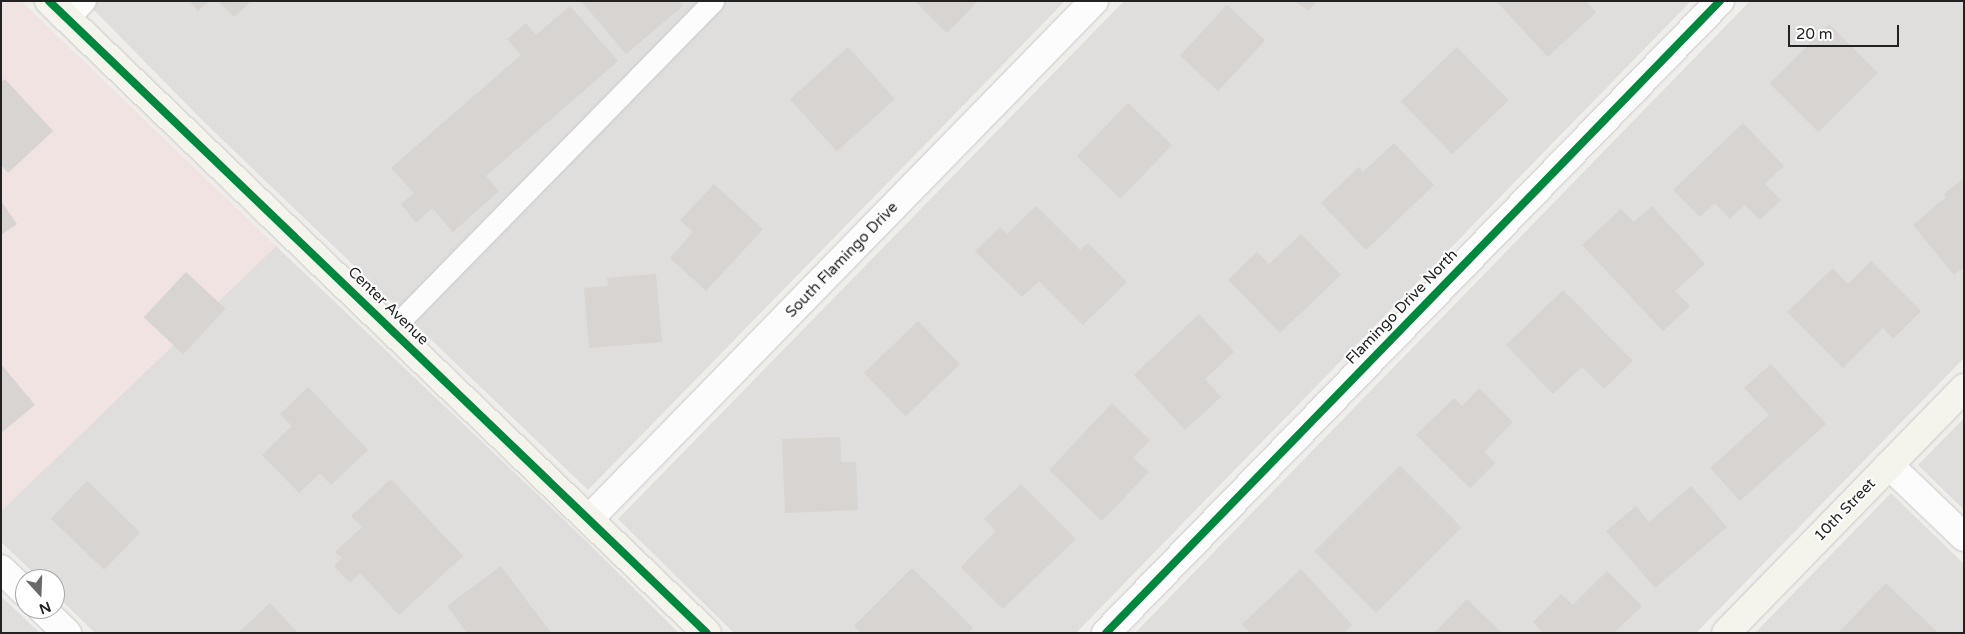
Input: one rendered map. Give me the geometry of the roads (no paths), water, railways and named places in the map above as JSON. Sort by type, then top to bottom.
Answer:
[{"type":"street","name":"South Flamingo Drive","points":[[590,518],[1094,1]]},
{"type":"street","name":"Flamingo Drive North","points":[[1106,633],[1720,1]]},
{"type":"street","name":"Center Avenue","points":[[67,7],[392,329],[590,518],[707,633]]},
{"type":"street","name":"10th Street","points":[[1726,633],[1964,388]]},
{"type":"street","points":[[1889,465],[1964,537]]},
{"type":"street","points":[[1,569],[15,582]]},
{"type":"street","points":[[52,619],[67,633]]},
{"type":"lane","points":[[392,329],[713,1]]}]
